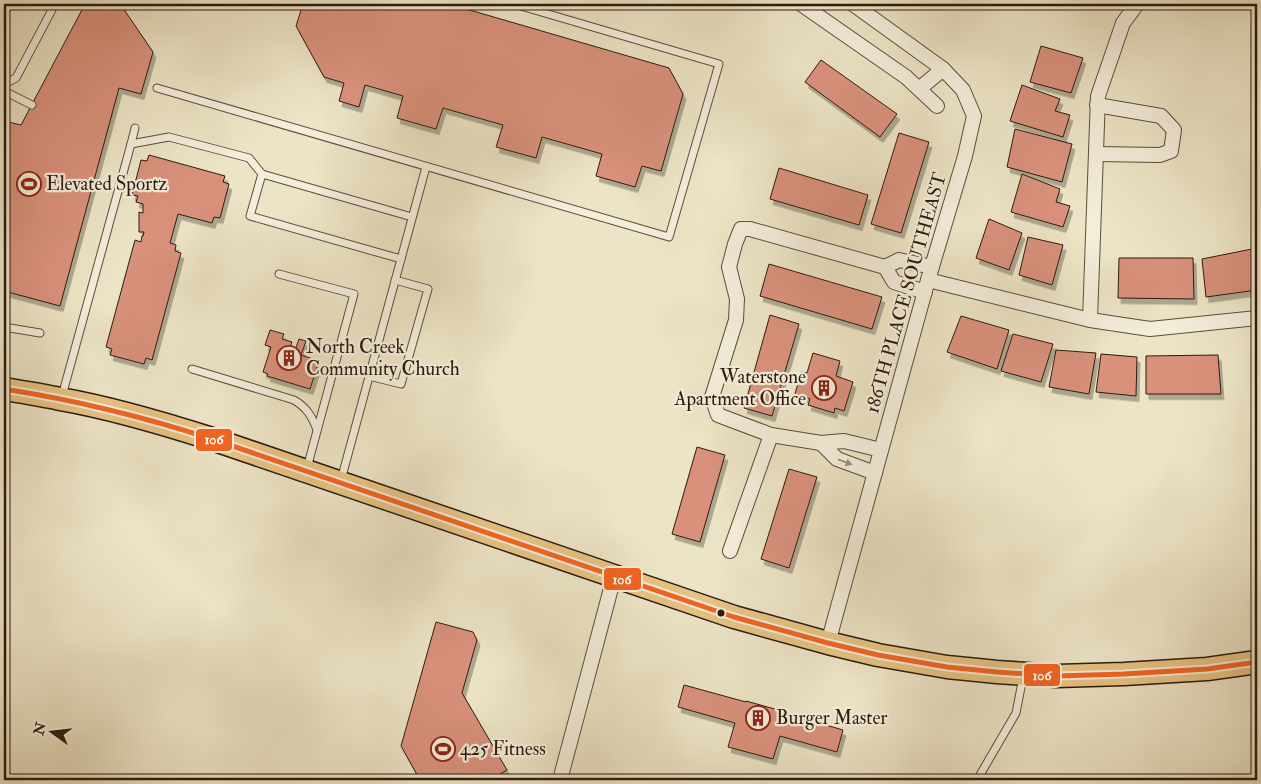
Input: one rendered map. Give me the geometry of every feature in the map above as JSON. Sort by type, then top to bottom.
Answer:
[{"type":"main road","points":[[4,389],[62,399],[212,438],[734,617],[878,656],[948,667],[1057,676],[1208,669],[1257,662]]},
{"type":"street","points":[[801,4],[906,78],[937,106]]},
{"type":"street","name":"186TH PLACE SOUTHEAST","points":[[828,643],[928,280],[965,156],[974,116],[964,90],[943,69],[852,4]]},
{"type":"street","points":[[1090,320],[1098,96],[1123,23],[1137,4]]},
{"type":"street","points":[[918,89],[943,69]]},
{"type":"street","points":[[1096,154],[1160,155],[1171,151],[1174,130],[1161,116],[1097,105]]},
{"type":"street","points":[[881,450],[844,441],[821,443],[771,435],[718,415],[712,397],[736,320],[737,299],[729,267],[741,229],[750,229],[779,236],[885,267],[894,282],[928,280],[1090,320],[1150,329],[1257,318]]},
{"type":"street","points":[[885,267],[899,260],[928,280]]},
{"type":"street","points":[[730,551],[771,435]]},
{"type":"street","points":[[821,443],[837,459],[875,473]]},
{"type":"street","points":[[560,780],[614,577]]},
{"type":"lane","points":[[4,84],[16,78],[55,4]]},
{"type":"lane","points":[[157,88],[669,237],[719,64],[514,4]]},
{"type":"lane","points":[[4,91],[32,105]]},
{"type":"lane","points":[[62,399],[135,128]]},
{"type":"lane","points":[[131,144],[169,137],[249,158],[262,174],[412,217]]},
{"type":"lane","points":[[340,482],[426,167]]},
{"type":"lane","points":[[262,174],[250,216],[401,259]]},
{"type":"lane","points":[[278,274],[354,294],[306,471]]},
{"type":"lane","points":[[369,376],[401,384],[428,289],[395,280]]},
{"type":"lane","points":[[4,327],[40,333]]},
{"type":"lane","points":[[192,368],[294,400],[303,405],[310,413],[317,430]]},
{"type":"lane","points":[[977,780],[1016,713],[1023,674]]},
{"type":"building","points":[[85,4],[107,4],[123,8],[153,52],[141,94],[119,88],[60,306],[4,291],[4,121],[21,125]]},
{"type":"building","points":[[303,4],[449,4],[669,68],[683,94],[661,171],[642,166],[635,187],[596,176],[602,154],[542,137],[536,158],[496,147],[503,125],[443,108],[436,129],[397,118],[403,96],[365,85],[359,107],[339,101],[344,83],[324,77],[296,26]]},
{"type":"building","points":[[1041,46],[1083,58],[1071,93],[1030,82]]},
{"type":"building","points":[[821,60],[897,114],[880,137],[805,82]]},
{"type":"building","points":[[1022,85],[1060,99],[1055,111],[1070,115],[1063,137],[1010,121]]},
{"type":"building","points":[[1015,129],[1072,144],[1062,182],[1007,167]]},
{"type":"building","points":[[899,133],[929,142],[901,233],[871,224]]},
{"type":"building","points":[[149,155],[225,176],[223,182],[229,184],[220,218],[214,217],[212,223],[178,214],[170,243],[176,245],[175,251],[181,253],[152,360],[146,358],[144,364],[110,355],[112,349],[106,347],[135,240],[141,242],[144,232],[139,232],[139,212],[143,213],[143,204],[136,202],[138,196],[132,195],[141,160],[147,161]]},
{"type":"building","points":[[779,168],[868,195],[859,225],[770,199]]},
{"type":"building","points":[[1022,174],[1060,189],[1056,202],[1070,206],[1063,227],[1011,212]]},
{"type":"building","points":[[989,219],[1022,233],[1009,270],[976,258]]},
{"type":"building","points":[[1028,237],[1063,245],[1052,285],[1019,275]]},
{"type":"building","points":[[1257,248],[1257,290],[1206,297],[1202,259]]},
{"type":"building","points":[[1119,258],[1193,258],[1194,299],[1118,298]]},
{"type":"building","points":[[769,264],[882,297],[872,329],[760,296]]},
{"type":"building","points":[[770,315],[799,324],[772,416],[744,408]]},
{"type":"building","points":[[961,316],[1009,330],[997,369],[947,352]]},
{"type":"building","name":"North Creek Community Church","points":[[270,330],[284,334],[282,339],[292,342],[289,351],[294,353],[299,339],[306,341],[301,355],[319,361],[310,389],[267,376],[268,374],[263,372],[271,347],[265,345]]},
{"type":"building","points":[[1013,334],[1053,344],[1041,382],[1001,371]]},
{"type":"building","points":[[1056,350],[1096,353],[1089,394],[1049,387]]},
{"type":"building","name":"Waterstone Apartment Office","points":[[813,353],[840,361],[836,376],[853,382],[844,411],[835,408],[834,413],[808,405],[810,399],[795,394],[801,372],[807,373]]},
{"type":"building","points":[[1101,354],[1137,357],[1136,396],[1096,392]]},
{"type":"building","points":[[1218,355],[1221,394],[1146,394],[1146,356]]},
{"type":"building","points":[[697,447],[725,455],[700,542],[672,534]]},
{"type":"building","points":[[789,469],[817,477],[789,568],[761,559]]},
{"type":"building","points":[[436,622],[473,632],[477,640],[462,693],[507,770],[500,774],[499,780],[420,780],[401,746]]},
{"type":"building","name":"Burger Master","points":[[684,685],[782,711],[843,730],[837,752],[780,736],[773,759],[728,747],[735,723],[678,707]]},
{"type":"transit line","name":"106","points":[[4,389],[83,404],[135,416],[186,431],[734,617],[878,655],[947,667],[1057,676],[1207,669],[1257,662]]},
{"type":"place","name":"Elevated Sportz","points":[[29,184]]},
{"type":"place","name":"North Creek Community Church","points":[[289,358]]},
{"type":"place","name":"Waterstone Apartment Office","points":[[824,388]]},
{"type":"place","name":"Burger Master","points":[[758,718]]},
{"type":"place","name":"425 Fitness","points":[[443,749]]}]
